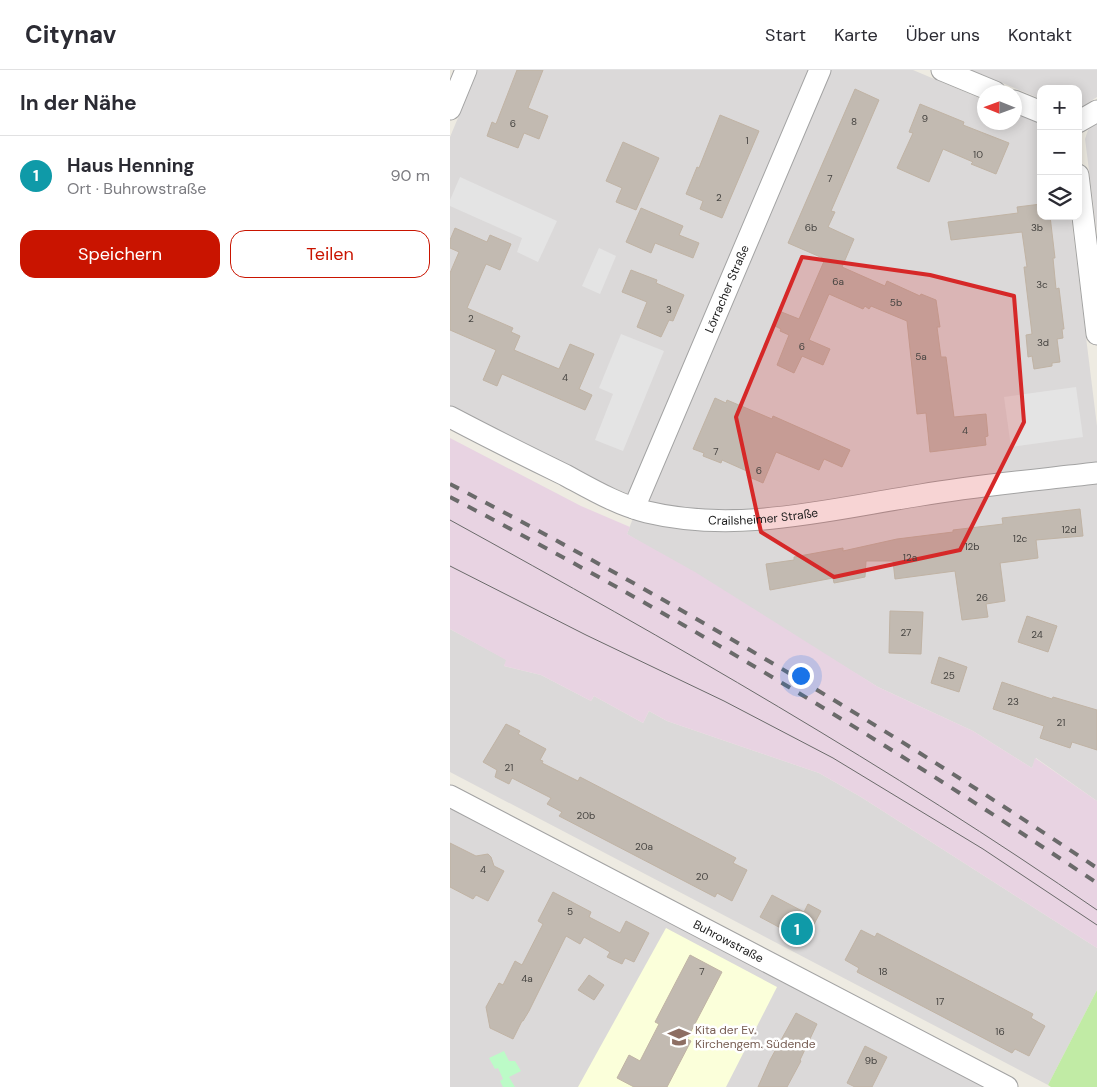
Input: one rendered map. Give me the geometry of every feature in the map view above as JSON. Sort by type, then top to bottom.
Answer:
[{"type":"street","points":[[450,109],[466,70]]},
{"type":"street","name":"Lörracher Straße","points":[[634,508],[820,70]]},
{"type":"street","points":[[942,70],[978,85]]},
{"type":"street","points":[[1022,104],[1037,110]]},
{"type":"street","points":[[1082,120],[1097,111]]},
{"type":"street","points":[[1082,208],[1097,334]]},
{"type":"street","name":"Crailsheimer Straße","points":[[450,417],[605,496],[634,508],[669,516],[707,521],[745,521],[782,518],[992,484],[1097,473]]},
{"type":"street","name":"Buhrowstraße","points":[[450,796],[1007,1087]]},
{"type":"highlighted area","points":[[802,257],[930,275],[1014,296],[1024,422],[960,550],[834,577],[761,532],[736,417]]},
{"type":"shaded area","points":[[478,70],[810,70],[629,494],[589,478],[450,406],[450,137]]},
{"type":"shaded area","points":[[829,70],[913,70],[977,97],[977,130],[1022,130],[1022,116],[1037,122],[1037,220],[1071,220],[1097,426],[1097,462],[974,477],[769,510],[691,511],[648,502],[648,497]]},
{"type":"shaded area","points":[[971,70],[1097,70],[1097,97],[1082,106],[1082,85],[1037,85],[1037,97],[1022,91],[1022,85],[1007,85]]},
{"type":"shaded area","points":[[1097,123],[1097,233],[1085,139],[1088,130]]},
{"type":"shaded area","points":[[460,177],[557,221],[538,262],[517,252],[522,238],[450,206],[450,200]]},
{"type":"shaded area","points":[[599,248],[616,256],[600,294],[582,286]]},
{"type":"shaded area","points":[[621,334],[664,351],[623,451],[595,440],[613,394],[599,388]]},
{"type":"shaded area","points":[[1076,387],[1083,437],[1011,447],[1004,397]]},
{"type":"shaded area","points":[[450,438],[581,506],[630,527],[627,534],[695,572],[878,687],[973,731],[1032,768],[1035,758],[1097,801],[1097,948],[861,797],[819,773],[667,721],[649,711],[643,723],[594,696],[591,701],[541,675],[504,666],[506,660],[450,629]]},
{"type":"shaded area","points":[[1097,483],[1097,801],[1036,758],[1032,768],[973,731],[878,687],[627,534],[633,518],[674,528],[712,532],[741,532],[770,529],[932,502]]},
{"type":"shaded area","points":[[450,629],[507,660],[504,666],[541,675],[591,701],[594,696],[643,723],[649,711],[667,721],[819,773],[861,797],[1097,948],[1097,990],[1048,1085],[450,772]]},
{"type":"shaded area","points":[[450,805],[990,1087],[450,1087]]},
{"type":"shaded area","name":"Kita der Ev. Kirchengem. Südende","points":[[666,928],[777,987],[726,1087],[578,1087]]},
{"type":"green space","points":[[1097,990],[1097,1087],[1051,1087],[1048,1085]]},
{"type":"green space","points":[[504,1051],[509,1061],[515,1061],[521,1071],[509,1077],[515,1087],[503,1087],[500,1081],[503,1079],[498,1068],[495,1069],[489,1058]]},
{"type":"building","points":[[517,70],[543,70],[528,108],[548,116],[539,139],[524,133],[518,148],[487,136],[492,122],[496,124]]},
{"type":"building","points":[[855,89],[879,100],[831,211],[835,212],[828,227],[854,239],[842,267],[885,286],[887,281],[920,296],[921,294],[936,300],[940,327],[937,327],[941,357],[946,357],[954,417],[986,414],[988,436],[985,437],[986,445],[930,452],[926,413],[917,414],[907,321],[871,306],[869,309],[865,306],[863,309],[829,294],[809,340],[830,349],[823,365],[802,356],[794,373],[777,365],[789,335],[773,325],[779,311],[799,319],[825,259],[788,243]]},
{"type":"building","points":[[920,104],[964,122],[963,125],[1009,143],[996,174],[971,164],[973,162],[943,149],[929,182],[897,168],[913,133],[909,132]]},
{"type":"building","points":[[720,115],[759,131],[722,218],[700,209],[703,201],[686,194],[697,167],[699,168]]},
{"type":"building","points":[[623,142],[659,158],[636,210],[616,202],[622,188],[606,181]]},
{"type":"building","points":[[1037,204],[1037,220],[1050,220],[1056,289],[1059,288],[1064,329],[1062,329],[1063,338],[1057,339],[1060,362],[1052,363],[1052,366],[1034,369],[1032,356],[1028,357],[1026,335],[1032,334],[1024,267],[1027,267],[1022,232],[951,240],[948,222],[1018,213],[1017,207]]},
{"type":"building","points":[[641,208],[683,226],[679,235],[699,243],[693,258],[655,243],[651,253],[626,242]]},
{"type":"building","points":[[455,228],[487,242],[490,235],[511,244],[500,270],[486,264],[467,308],[513,328],[511,332],[520,336],[514,350],[559,369],[570,344],[594,354],[579,389],[592,395],[585,410],[502,374],[497,386],[483,380],[496,350],[450,330],[450,273],[459,252],[450,248],[450,240]]},
{"type":"building","points":[[631,270],[657,280],[656,283],[684,295],[673,321],[669,320],[661,337],[637,327],[647,302],[622,292]]},
{"type":"building","points":[[715,398],[726,403],[727,400],[772,419],[773,416],[850,450],[842,467],[824,459],[819,470],[776,452],[763,483],[747,476],[749,472],[722,460],[721,463],[703,456],[704,453],[693,449]]},
{"type":"building","points":[[1080,509],[1083,536],[1036,540],[1038,558],[1000,563],[1005,601],[986,604],[988,617],[962,620],[955,571],[895,579],[893,561],[866,561],[865,577],[834,583],[833,578],[770,590],[766,564],[794,560],[794,557],[843,548],[843,551],[897,539],[1003,524],[1002,518]]},
{"type":"building","points":[[890,611],[923,612],[921,654],[889,653]]},
{"type":"building","points":[[1027,616],[1057,626],[1048,652],[1018,642]]},
{"type":"building","points":[[939,657],[967,667],[959,692],[931,683]]},
{"type":"building","points":[[1002,682],[1052,699],[1053,697],[1097,710],[1097,750],[1072,742],[1070,748],[1040,738],[1044,726],[993,709]]},
{"type":"building","points":[[506,724],[520,731],[518,734],[546,749],[540,760],[543,761],[542,763],[578,781],[580,777],[736,858],[733,863],[747,870],[732,901],[717,893],[715,897],[559,816],[562,812],[547,804],[551,798],[512,778],[509,784],[495,777],[497,770],[483,762]]},
{"type":"building","points":[[450,843],[476,856],[488,854],[494,866],[504,871],[488,901],[476,895],[473,899],[450,887]]},
{"type":"building","points":[[553,892],[591,912],[589,917],[620,933],[626,921],[649,933],[634,962],[625,958],[622,964],[607,957],[610,952],[584,937],[580,944],[566,936],[513,1039],[490,1028],[486,1007],[499,983],[503,985],[515,961],[522,965],[543,924],[538,921]]},
{"type":"building","points":[[772,895],[804,912],[808,904],[821,911],[805,941],[760,917]]},
{"type":"building","points":[[861,930],[875,937],[877,933],[1033,1014],[1031,1018],[1045,1026],[1029,1056],[1015,1049],[1012,1053],[857,972],[859,968],[845,960]]},
{"type":"building","points":[[690,955],[722,972],[687,1039],[691,1041],[667,1087],[634,1087],[617,1078],[629,1055],[640,1061],[659,1024],[655,1022]]},
{"type":"building","points":[[589,975],[604,985],[594,1000],[578,990]]},
{"type":"building","points":[[796,1013],[817,1024],[801,1061],[787,1087],[758,1087],[770,1060]]},
{"type":"building","points":[[865,1046],[887,1057],[872,1087],[855,1087],[847,1083]]},
{"type":"tram line","points":[[450,520],[615,612],[778,707],[940,806],[1097,910]]},
{"type":"tram line","points":[[450,566],[586,635],[724,701],[833,758],[983,849],[1097,925]]},
{"type":"railway","points":[[450,484],[616,573],[779,667],[939,765],[1097,868]]},
{"type":"railway","points":[[450,497],[616,587],[779,681],[939,780],[1097,883]]},
{"type":"place","name":"Haus Henning","points":[[797,929]]},
{"type":"place","name":"Kita der Ev. Kirchengem. Südende","points":[[679,1037]]}]
